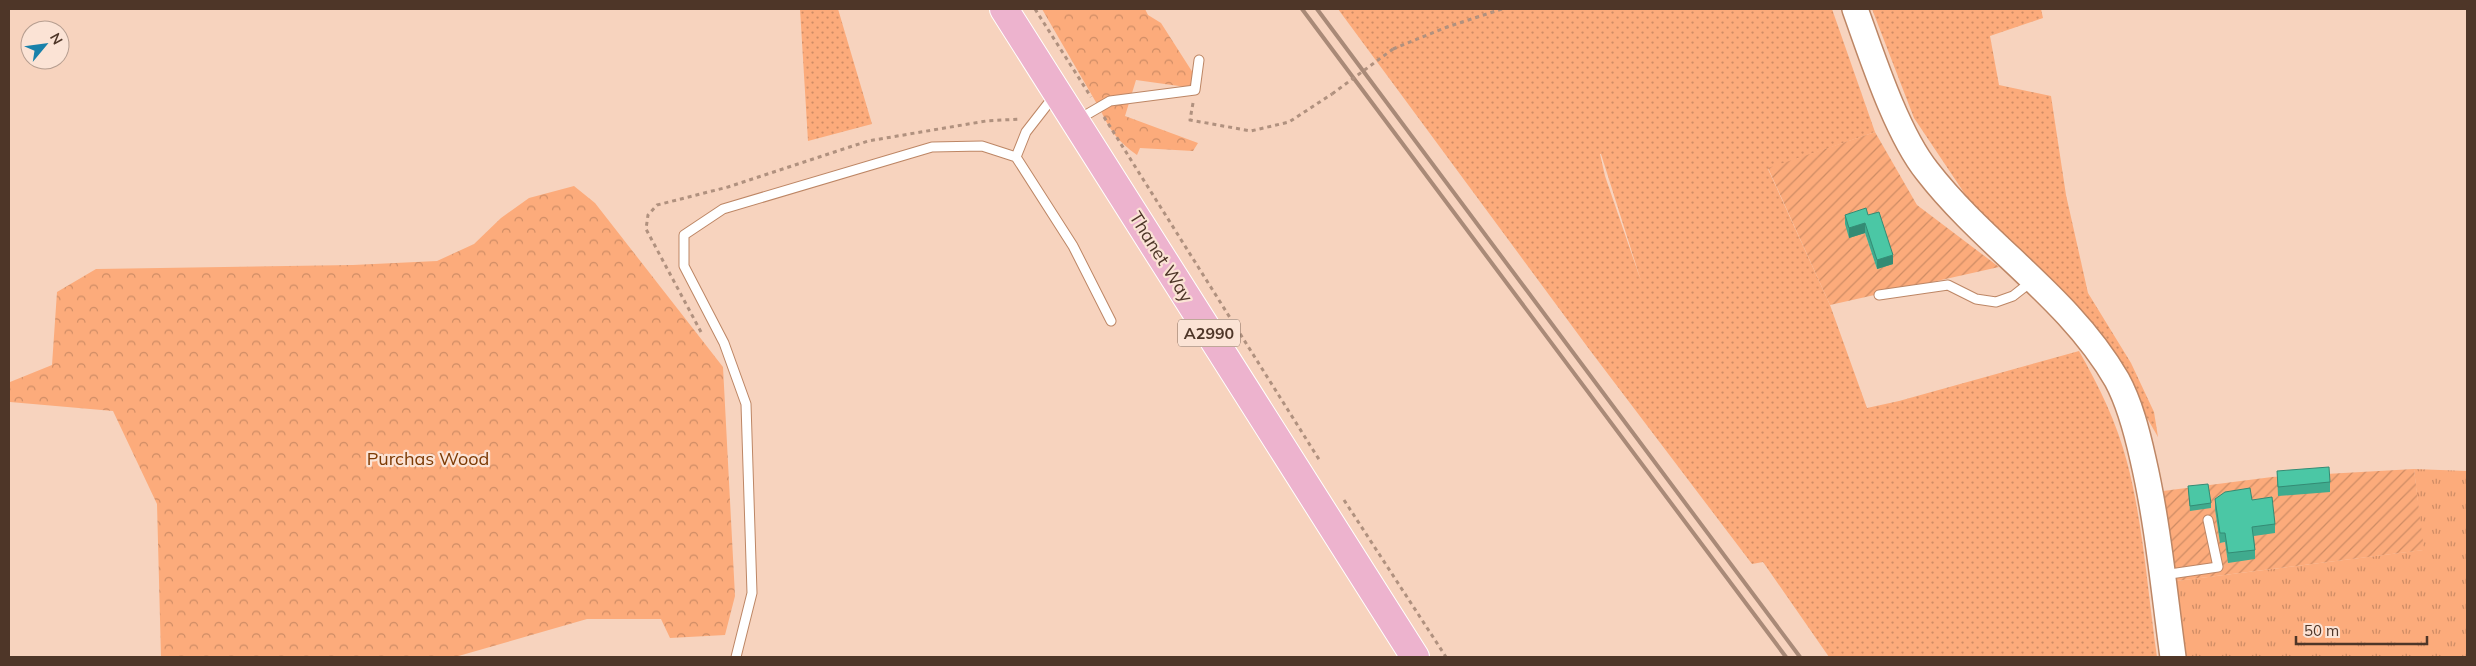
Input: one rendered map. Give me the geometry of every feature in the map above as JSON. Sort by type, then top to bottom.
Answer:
[{"type":"main road","name":"Thanet Way","points":[[1004,9],[1415,657]]},
{"type":"main road","points":[[1855,9],[1902,128],[1925,169],[1978,230],[2034,279],[2080,327],[2118,382],[2129,408],[2151,493],[2173,657]]},
{"type":"lane","points":[[1074,121],[1110,101],[1195,90],[1199,60]]},
{"type":"lane","points":[[1016,157],[1026,132],[1056,93]]},
{"type":"lane","points":[[736,657],[752,592],[746,404],[724,343],[684,266],[684,235],[723,209],[932,147],[982,146],[1016,157],[1073,246],[1111,321]]},
{"type":"lane","points":[[1879,295],[1948,285],[1976,299],[1996,302],[2013,296],[2034,279]]},
{"type":"lane","points":[[2162,575],[2218,566],[2208,520]]},
{"type":"path","points":[[1036,9],[1322,465]]},
{"type":"path","points":[[1195,90],[1190,120],[1251,132],[1289,122],[1332,94],[1393,49],[1447,27],[1502,9]]},
{"type":"path","points":[[1343,498],[1446,657]]},
{"type":"green space","points":[[800,9],[838,9],[872,124],[808,141]]},
{"type":"green space","points":[[1042,9],[1145,9],[1148,15],[1161,23],[1193,73],[1192,86],[1186,87],[1136,80],[1125,116],[1198,143],[1193,151],[1140,148],[1137,155],[1125,145],[1108,124]]},
{"type":"green space","points":[[1338,9],[1832,9],[1875,132],[1768,169],[1830,305],[1867,408],[1899,401],[2079,351],[2107,405],[2118,433],[2133,485],[2157,657],[1829,657],[1763,562],[1752,564],[1589,349]],"holes":[[[1601,154],[1641,281],[1605,176]]]},
{"type":"green space","points":[[1872,9],[2041,9],[2043,18],[1990,36],[1999,85],[2051,96],[2066,195],[2088,293],[2131,363],[2154,412],[2158,437],[2094,326],[1981,218],[1914,118]]},
{"type":"green space","points":[[1875,132],[1917,205],[1999,267],[1830,305],[1768,168]],"holes":[[[1879,222],[1877,269],[1865,233]]]},
{"type":"green space","name":"Purchas Wood","points":[[574,186],[595,203],[723,367],[735,596],[725,635],[670,638],[661,619],[587,619],[455,657],[161,657],[157,504],[113,411],[10,402],[10,382],[52,365],[57,292],[96,269],[353,265],[437,261],[474,244],[501,218],[529,198]]},
{"type":"green space","points":[[2414,469],[2467,471],[2467,657],[2185,657],[2176,581],[2423,550]]},
{"type":"green space","points":[[2414,469],[2424,550],[2176,581],[2163,491],[2272,477]],"holes":[[[2272,507],[2252,536],[2220,543]]]},
{"type":"building","points":[[1866,208],[1868,215],[1879,212],[1893,255],[1877,260],[1865,223],[1849,228],[1845,215]]},
{"type":"building","points":[[2329,467],[2330,482],[2278,487],[2277,471]]},
{"type":"building","points":[[2208,484],[2211,503],[2190,506],[2188,486]]},
{"type":"building","points":[[2250,488],[2252,500],[2272,497],[2275,524],[2252,527],[2255,550],[2228,553],[2225,533],[2220,533],[2215,499],[2225,492]]},
{"type":"railway","points":[[1302,9],[1786,657]]},
{"type":"railway","points":[[1317,9],[1800,657]]}]
